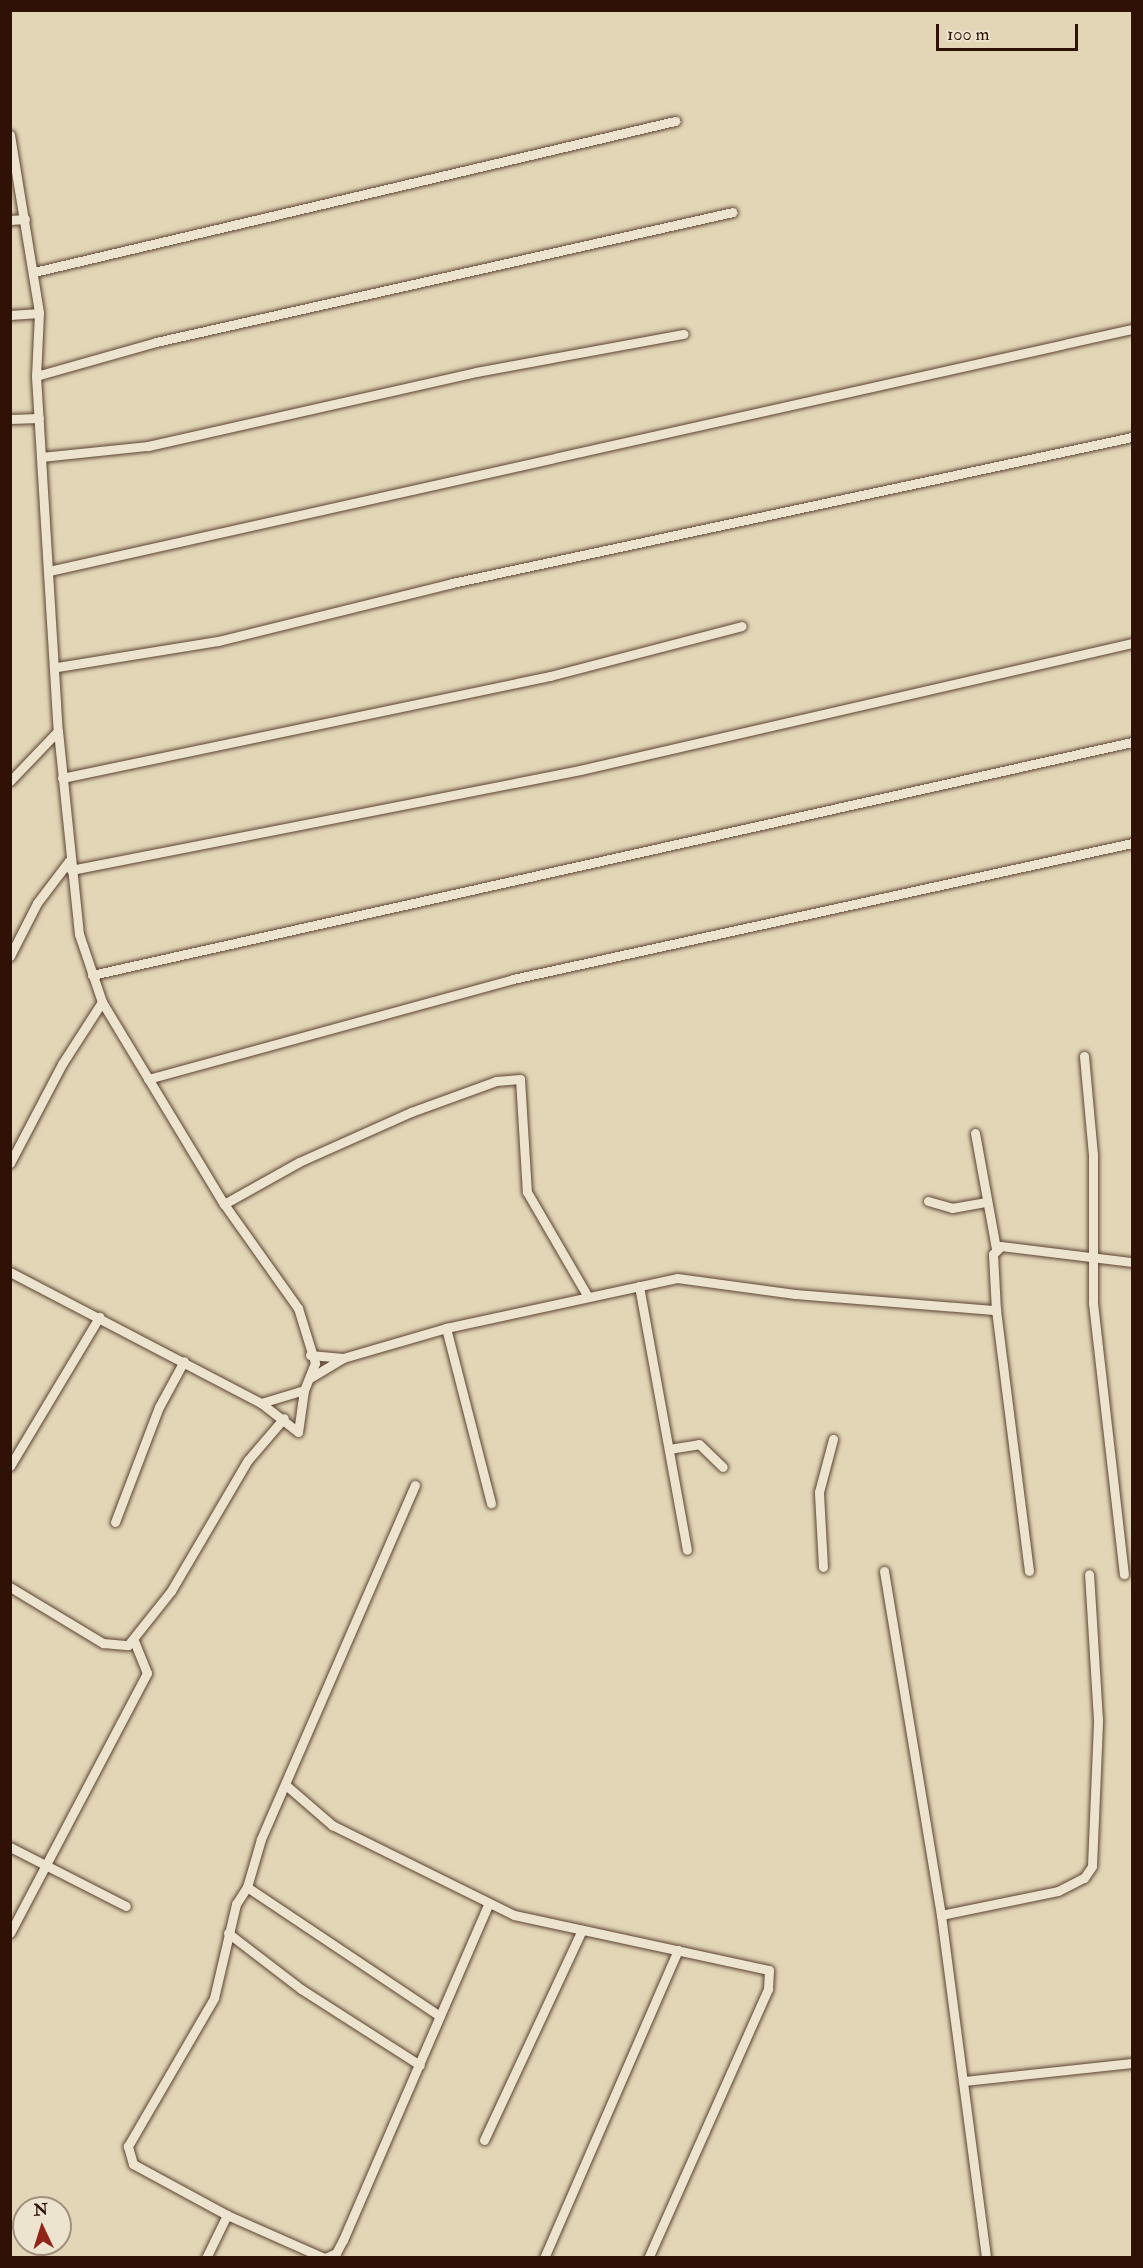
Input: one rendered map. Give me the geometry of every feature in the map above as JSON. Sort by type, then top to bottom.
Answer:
[{"type":"street","points":[[33,272],[675,121]]},
{"type":"street","points":[[10,135],[39,313],[36,376],[57,667],[58,731],[77,925],[102,1002],[224,1204],[298,1308],[310,1354],[315,1363],[304,1390],[298,1432],[285,1418],[261,1403],[10,1272]]},
{"type":"street","points":[[36,376],[156,342],[733,212]]},
{"type":"street","points":[[10,220],[25,219]]},
{"type":"street","points":[[10,315],[39,313]]},
{"type":"street","points":[[49,571],[1132,329]]},
{"type":"street","points":[[41,457],[148,446],[476,372],[684,334]]},
{"type":"street","points":[[10,419],[39,418]]},
{"type":"street","points":[[57,667],[218,641],[452,584],[1132,437]]},
{"type":"street","points":[[62,778],[550,676],[742,626]]},
{"type":"street","points":[[10,956],[37,903],[70,866],[580,770],[1132,643]]},
{"type":"street","points":[[10,781],[58,731]]},
{"type":"street","points":[[92,975],[1132,742]]},
{"type":"street","points":[[148,1079],[513,979],[1132,843]]},
{"type":"street","points":[[10,1163],[62,1064],[102,1002]]},
{"type":"street","points":[[1084,1056],[1094,1154],[1091,1255],[1124,1574]]},
{"type":"street","points":[[224,1204],[299,1162],[411,1112],[496,1081],[519,1079],[527,1192],[587,1295]]},
{"type":"street","points":[[975,1133],[996,1249],[996,1310],[1029,1571]]},
{"type":"street","points":[[928,1201],[952,1208],[986,1202]]},
{"type":"street","points":[[996,1249],[1091,1255],[1132,1262]]},
{"type":"street","points":[[310,1378],[343,1358],[446,1328],[587,1295],[677,1278],[806,1295],[996,1310]]},
{"type":"street","points":[[639,1286],[687,1550]]},
{"type":"street","points":[[10,1466],[99,1317]]},
{"type":"street","points":[[446,1328],[491,1503]]},
{"type":"street","points":[[310,1354],[343,1358]]},
{"type":"street","points":[[115,1522],[159,1407],[183,1361]]},
{"type":"street","points":[[261,1403],[304,1390]]},
{"type":"street","points":[[10,1587],[103,1643],[134,1641],[171,1591],[248,1460],[285,1418]]},
{"type":"street","points":[[823,1567],[819,1492],[833,1438]]},
{"type":"street","points":[[669,1449],[699,1444],[723,1467]]},
{"type":"street","points":[[415,1485],[287,1786],[258,1847],[247,1887],[228,1933],[214,1998],[128,2146],[133,2164],[227,2215],[324,2258],[336,2253],[488,1905]]},
{"type":"street","points":[[884,1571],[940,1915],[986,2258]]},
{"type":"street","points":[[940,1915],[1058,1891],[1084,1878],[1092,1866],[1098,1720],[1089,1574]]},
{"type":"street","points":[[10,1933],[48,1865],[147,1673],[134,1641]]},
{"type":"street","points":[[287,1786],[332,1825],[488,1905],[582,1930],[765,1965],[771,1977],[648,2258]]},
{"type":"street","points":[[10,1847],[126,1906]]},
{"type":"street","points":[[247,1887],[440,2016]]},
{"type":"street","points":[[484,2140],[582,1930]]},
{"type":"street","points":[[228,1933],[301,1989],[420,2065]]},
{"type":"street","points":[[544,2258],[678,1950]]},
{"type":"street","points":[[964,2081],[1132,2063]]},
{"type":"street","points":[[206,2258],[227,2215]]}]
